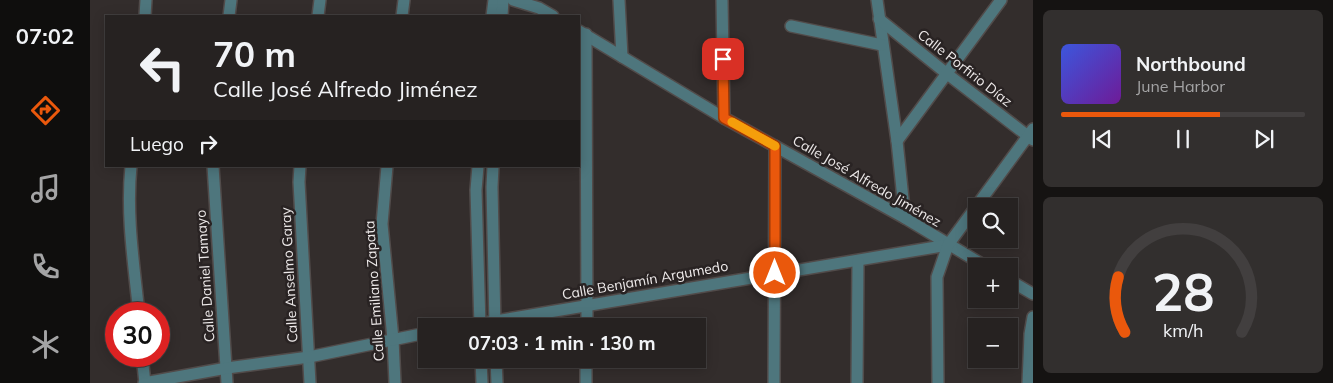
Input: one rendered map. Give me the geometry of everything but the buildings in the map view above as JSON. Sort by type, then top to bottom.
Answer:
[{"type":"street","points":[[145,15],[146,0]]},
{"type":"street","points":[[229,15],[231,0]]},
{"type":"street","points":[[318,15],[320,0]]},
{"type":"street","points":[[402,15],[404,0]]},
{"type":"street","points":[[492,15],[494,0]]},
{"type":"street","points":[[502,15],[503,0]]},
{"type":"street","points":[[513,0],[539,8],[551,15]]},
{"type":"street","points":[[620,0],[622,57]]},
{"type":"street","points":[[722,0],[724,118]]},
{"type":"street","points":[[877,0],[882,46],[897,141],[905,218]]},
{"type":"street","points":[[897,141],[1001,0]]},
{"type":"street","name":"Calle Porfirio Díaz","points":[[879,19],[946,73],[1031,134]]},
{"type":"street","points":[[791,26],[882,46]]},
{"type":"street","points":[[582,33],[587,318]]},
{"type":"street","name":"Calle José Alfredo Jiménez","points":[[582,33],[724,118],[905,218],[971,258]]},
{"type":"street","points":[[938,383],[937,277],[948,245],[1031,134]]},
{"type":"street","points":[[774,383],[775,146]]},
{"type":"street","points":[[131,167],[129,185],[130,216],[137,302]]},
{"type":"street","name":"Calle Daniel Tamayo","points":[[213,167],[227,383]]},
{"type":"street","name":"Calle Anselmo Garay","points":[[300,167],[310,383]]},
{"type":"street","name":"Calle Emiliano Zapata","points":[[387,167],[382,224],[393,339],[395,383]]},
{"type":"street","points":[[478,167],[476,190],[480,318]]},
{"type":"street","points":[[493,167],[495,318]]},
{"type":"street","name":"Calle Benjamín Argumedo","points":[[524,318],[587,305],[948,245]]},
{"type":"street","points":[[857,383],[858,261]]},
{"type":"street","points":[[1018,285],[1033,294]]},
{"type":"street","points":[[1028,383],[1030,334],[1033,317]]},
{"type":"street","points":[[143,367],[144,383],[227,368],[309,357],[418,334]]},
{"type":"street","points":[[481,368],[482,383]]},
{"type":"street","points":[[496,368],[497,383]]},
{"type":"street","points":[[586,368],[586,383]]},
{"type":"slow traffic","points":[[732,122],[775,146]]},
{"type":"route","points":[[723,59],[724,118],[775,146],[775,273]]}]
